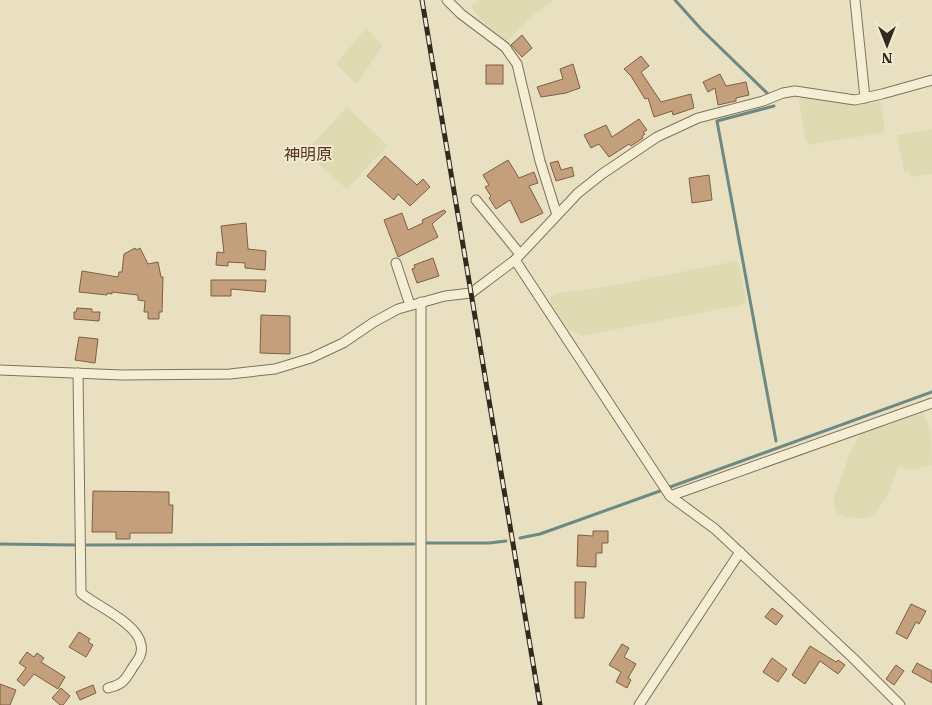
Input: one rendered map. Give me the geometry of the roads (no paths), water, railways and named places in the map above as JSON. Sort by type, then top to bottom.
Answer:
[{"type":"street","points":[[447,0],[461,14],[505,47],[516,64],[540,161],[557,215]]},
{"type":"street","points":[[855,0],[865,98]]},
{"type":"street","points":[[0,370],[178,375],[230,374],[276,369],[311,358],[343,343],[374,322],[398,309],[445,296],[471,293],[517,257],[578,193],[657,137],[698,118],[764,101],[783,93],[796,91],[855,100],[932,80]]},
{"type":"street","points":[[476,200],[517,257],[670,496],[715,529],[900,705]]},
{"type":"street","points":[[396,263],[410,306]]},
{"type":"street","points":[[421,302],[421,705]]},
{"type":"street","points":[[78,373],[81,593],[88,600],[110,611],[130,627],[142,645],[141,656],[122,684],[108,688]]},
{"type":"street","points":[[670,496],[932,403]]},
{"type":"street","points":[[639,705],[740,552]]},
{"type":"waterway","points":[[675,0],[701,29],[768,94]]},
{"type":"waterway","points":[[774,106],[717,121],[776,441]]},
{"type":"waterway","points":[[670,487],[932,392]]},
{"type":"waterway","points":[[520,538],[540,534],[660,491]]},
{"type":"waterway","points":[[425,543],[489,543],[506,541]]},
{"type":"waterway","points":[[0,544],[74,545]]},
{"type":"waterway","points":[[87,545],[414,544]]},
{"type":"railway","points":[[422,0],[540,705]]},
{"type":"district","name":"神明原","points":[[308,154]]}]
